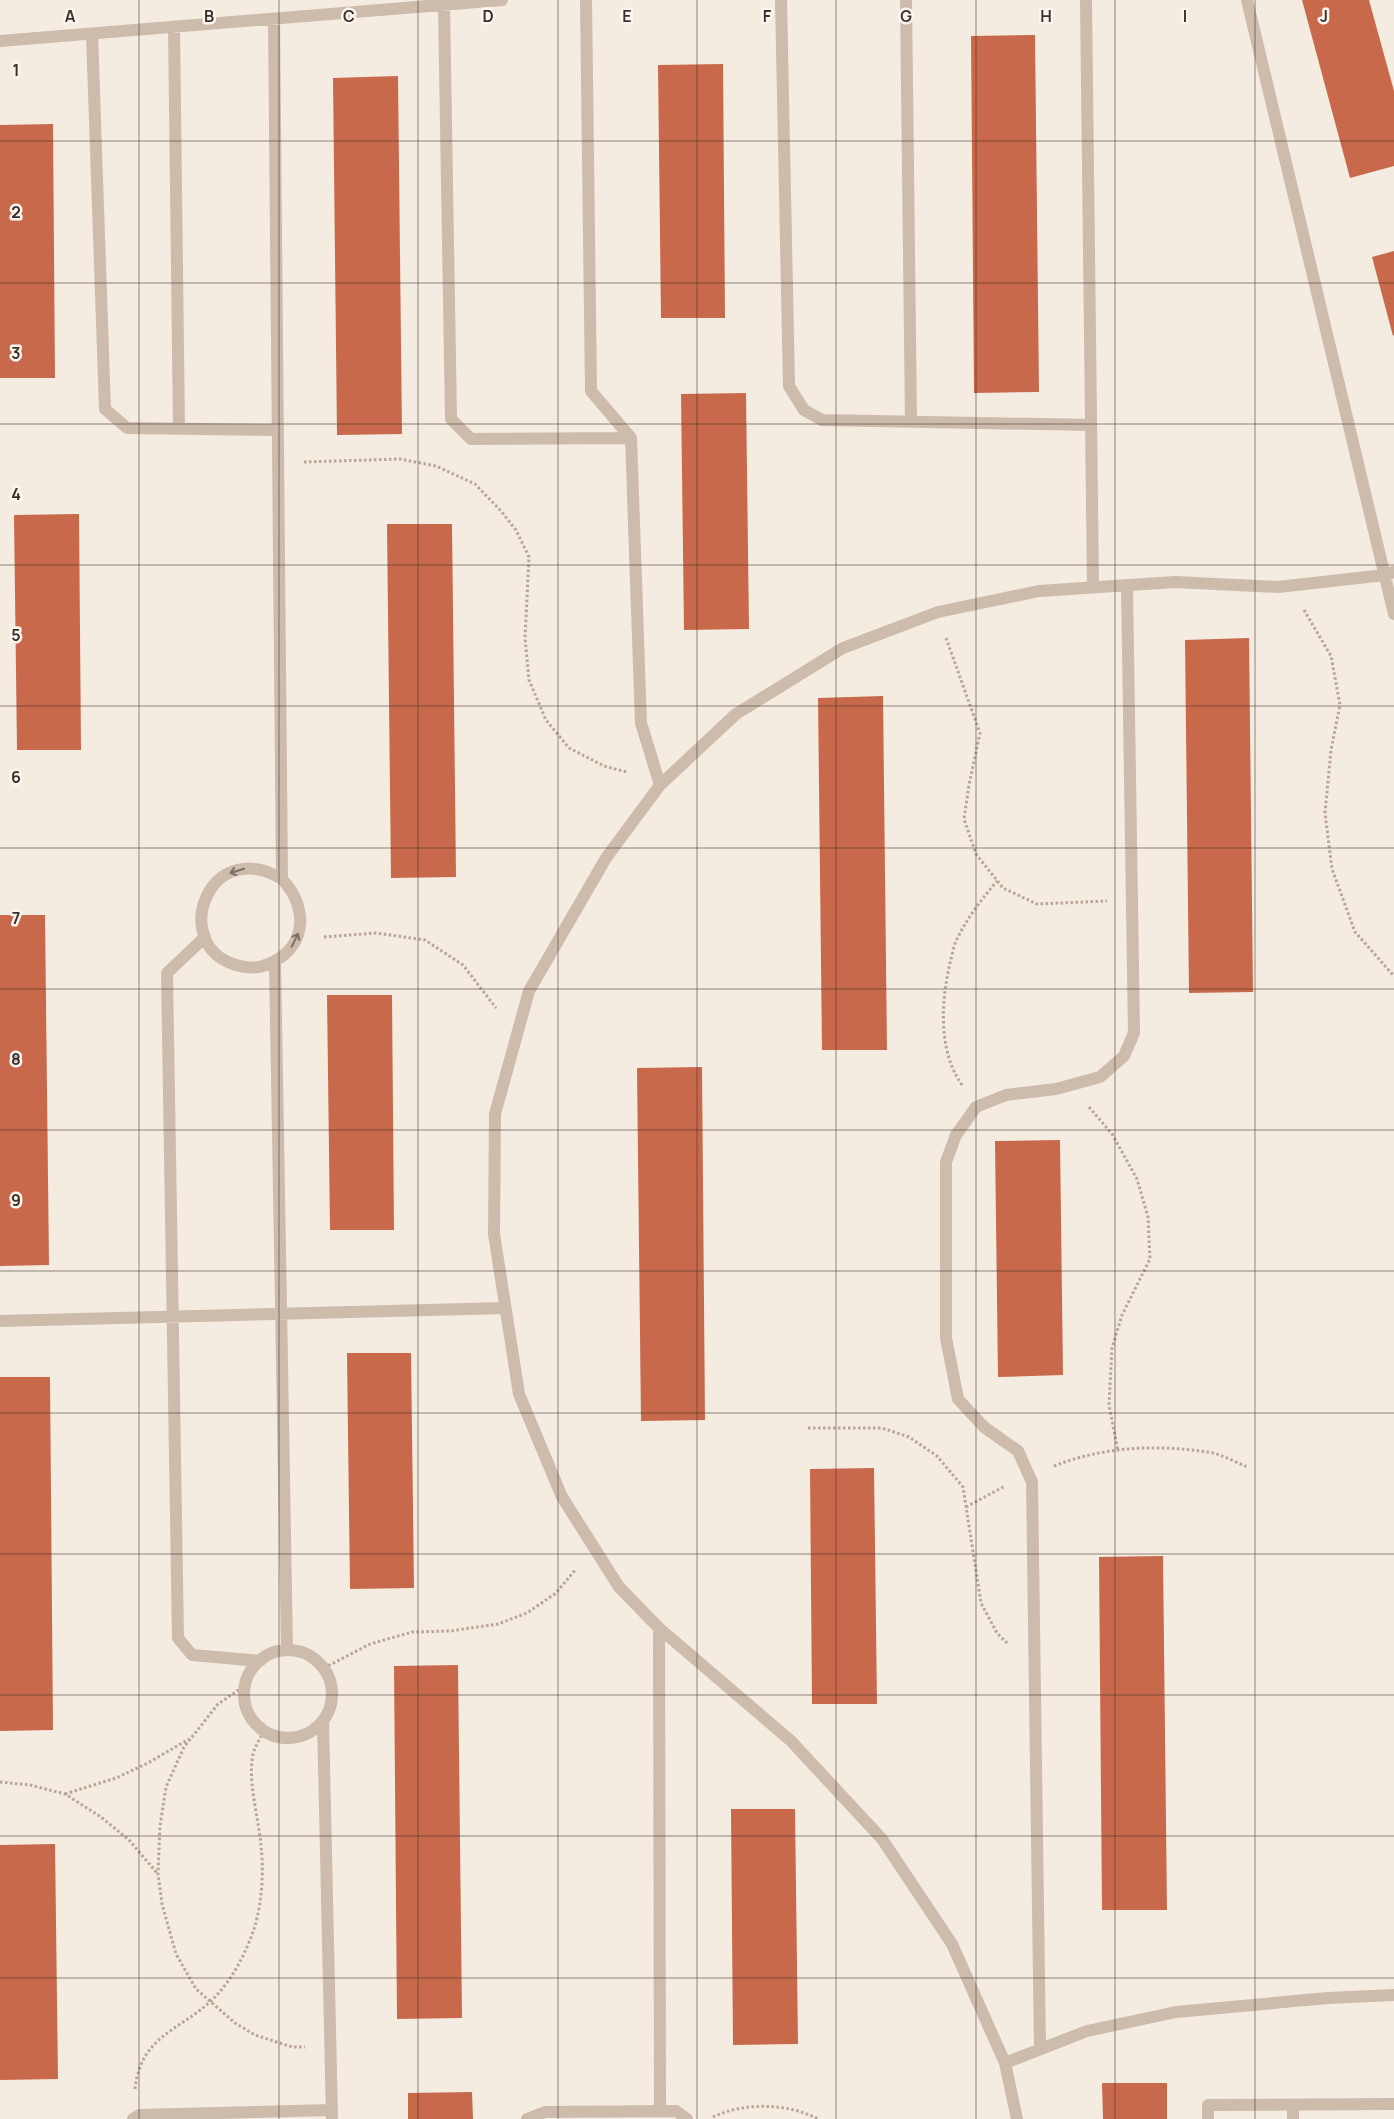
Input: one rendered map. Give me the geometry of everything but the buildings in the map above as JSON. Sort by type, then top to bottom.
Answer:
[{"type":"street","points":[[0,42],[502,0]]},
{"type":"street","points":[[586,0],[591,391],[630,438],[641,723],[660,785]]},
{"type":"street","points":[[782,0],[789,386],[804,410],[822,420],[1091,425]]},
{"type":"street","points":[[906,0],[911,422]]},
{"type":"street","points":[[1086,0],[1093,588]]},
{"type":"street","points":[[1247,0],[1389,574],[1394,614]]},
{"type":"street","points":[[444,5],[451,419],[471,439],[630,438]]},
{"type":"street","points":[[274,19],[282,879]]},
{"type":"street","points":[[174,27],[179,429]]},
{"type":"street","points":[[92,34],[106,409],[127,428],[278,430]]},
{"type":"street","points":[[1017,2119],[1005,2063],[952,1944],[882,1838],[790,1742],[659,1628],[619,1587],[562,1497],[519,1394],[494,1234],[495,1114],[529,991],[606,858],[660,785],[736,714],[843,648],[938,612],[1039,591],[1175,582],[1278,587],[1389,574]]},
{"type":"street","points":[[1040,2049],[1032,1482],[1018,1451],[984,1427],[958,1399],[946,1338],[946,1162],[956,1135],[976,1107],[1006,1095],[1070,1085],[1100,1077],[1124,1056],[1134,1033],[1127,585]]},
{"type":"street","points":[[252,867],[268,870],[282,879],[293,891],[300,906],[301,922],[297,938],[288,952],[275,962],[259,967],[242,967],[227,962],[214,951],[205,937],[201,921],[203,904],[210,889],[221,877],[236,870],[252,867]]},
{"type":"street","points":[[205,937],[167,973],[178,1638],[192,1655],[260,1661]]},
{"type":"street","points":[[275,962],[287,1650]]},
{"type":"street","points":[[0,1321],[506,1308]]},
{"type":"street","points":[[659,1628],[660,2111]]},
{"type":"street","points":[[287,1650],[301,1652],[314,1658],[324,1668],[330,1681],[332,1695],[330,1709],[323,1721],[312,1732],[299,1737],[284,1738],[270,1735],[264,1731],[249,1714],[245,1700],[245,1686],[251,1672],[260,1661],[273,1653],[287,1650]]},
{"type":"street","points":[[133,2119],[140,2114],[228,2116],[332,2114],[323,1721]]},
{"type":"street","points":[[1005,2063],[1087,2031],[1176,2012],[1328,1998],[1394,1995]]},
{"type":"street","points":[[1293,2104],[1293,2119]]},
{"type":"street","points":[[1208,2119],[1208,2105],[1394,2104]]},
{"type":"street","points":[[527,2119],[545,2112],[587,2115],[676,2111],[687,2119]]},
{"type":"path","points":[[278,463],[400,460],[436,466],[475,484],[516,530],[528,558],[524,638],[528,680],[546,720],[569,748],[604,766],[630,773],[656,771]]},
{"type":"path","points":[[1290,586],[1330,656],[1340,704],[1331,750],[1325,813],[1332,869],[1355,932],[1394,976]]},
{"type":"path","points":[[938,612],[980,732],[964,819],[976,854],[1003,888],[1037,904],[1132,900]]},
{"type":"path","points":[[976,1107],[954,1074],[943,1029],[944,986],[955,943],[974,909],[997,881]]},
{"type":"path","points":[[297,938],[376,933],[425,940],[463,964],[492,1000],[516,1041]]},
{"type":"path","points":[[1070,1085],[1112,1134],[1137,1178],[1148,1217],[1150,1259],[1122,1315],[1112,1348],[1109,1405],[1118,1451]]},
{"type":"path","points":[[808,1428],[882,1428],[909,1437],[937,1456],[963,1487],[981,1603],[998,1632],[1034,1672]]},
{"type":"path","points":[[966,1508],[1006,1485],[1072,1458],[1144,1446],[1214,1454],[1248,1467]]},
{"type":"path","points":[[324,1668],[370,1644],[412,1632],[450,1631],[498,1624],[527,1613],[556,1593],[593,1548]]},
{"type":"path","points":[[245,1686],[218,1704],[184,1747],[166,1787],[160,1826],[158,1874],[162,1904],[176,1954],[196,1989],[234,2023],[254,2035],[292,2047],[331,2047]]},
{"type":"path","points":[[134,2092],[141,2061],[154,2043],[210,2002],[234,1973],[254,1929],[261,1890],[261,1847],[253,1792],[252,1768],[254,1749],[264,1731]]},
{"type":"path","points":[[64,1794],[116,1778],[148,1763],[192,1737]]},
{"type":"path","points":[[0,1782],[30,1785],[64,1794],[101,1817],[129,1840],[158,1874]]},
{"type":"path","points":[[708,2119],[722,2113],[754,2106],[785,2108],[818,2119]]}]
